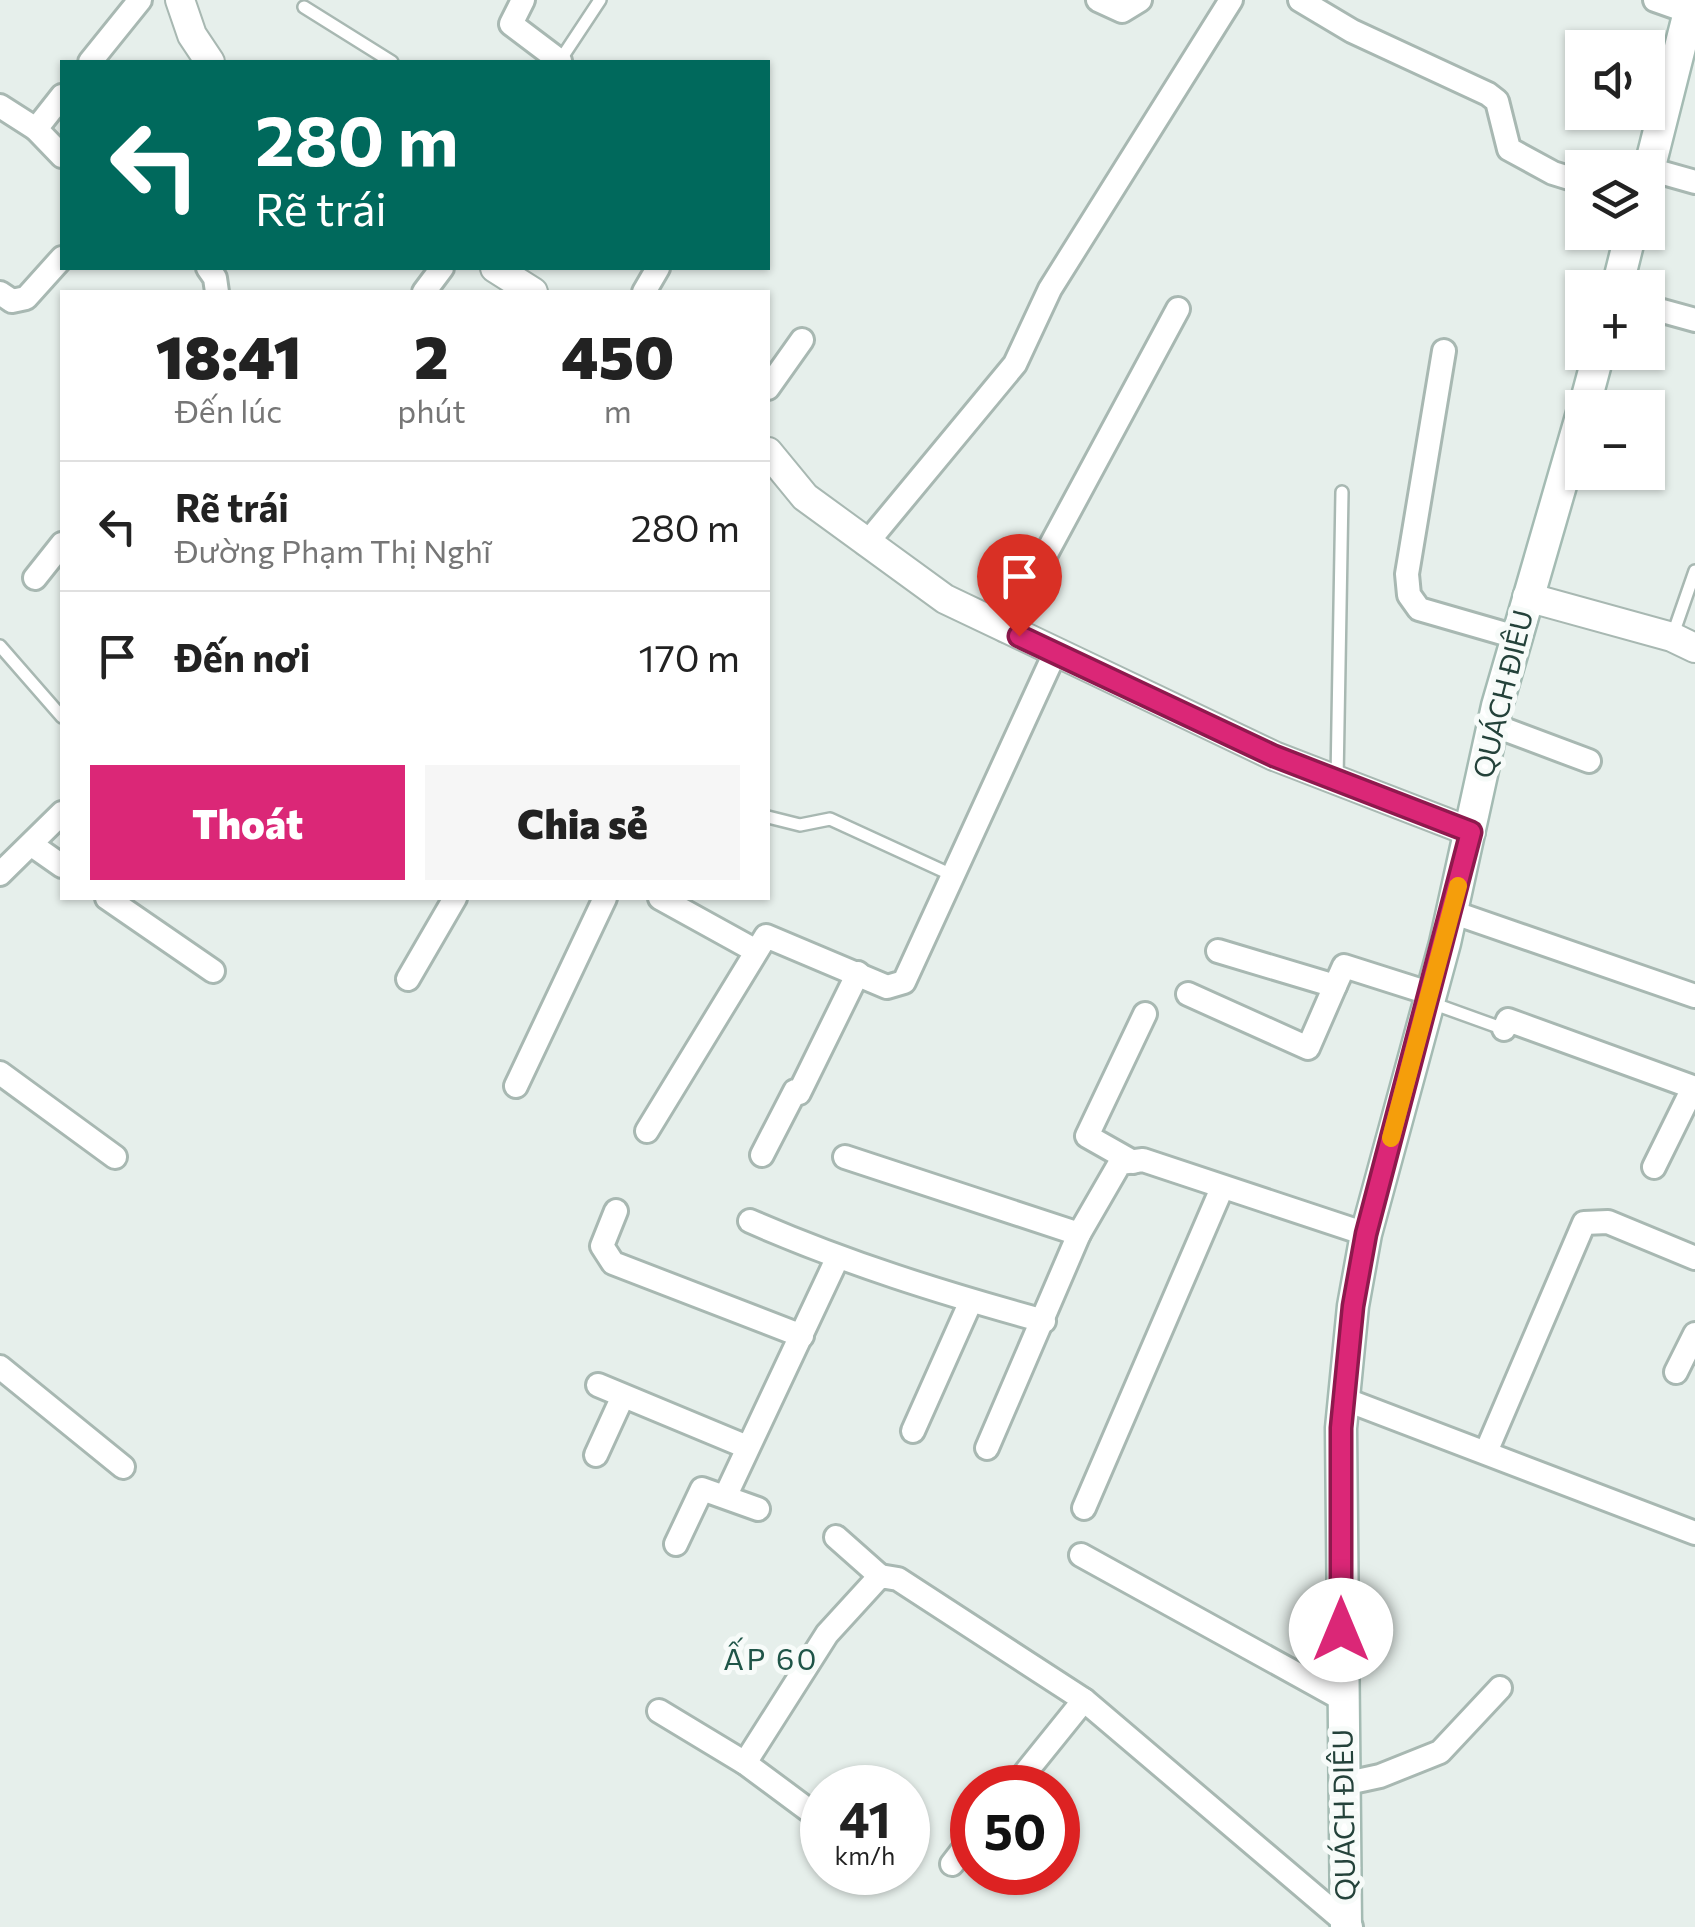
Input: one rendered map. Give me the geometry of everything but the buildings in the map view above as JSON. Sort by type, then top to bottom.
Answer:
[{"type":"main road","points":[[1653,150],[1690,6]]},
{"type":"main road","name":"QUÁCH ĐIÊU","points":[[1348,1926],[1342,1699],[1344,1399],[1353,1306],[1366,1234],[1431,998],[1493,726],[1565,470]]},
{"type":"street","points":[[92,60],[140,0]]},
{"type":"street","points":[[180,0],[192,35],[209,60]]},
{"type":"street","points":[[524,0],[511,24],[566,60]]},
{"type":"street","points":[[1098,0],[1122,11],[1140,0]]},
{"type":"street","points":[[866,544],[1016,364],[1050,289],[1231,0]]},
{"type":"street","points":[[1300,0],[1352,31],[1488,94],[1497,101],[1509,150],[1565,177]]},
{"type":"street","points":[[1656,0],[1690,6]]},
{"type":"street","points":[[36,129],[60,99]]},
{"type":"street","points":[[0,106],[36,129],[60,154]]},
{"type":"street","points":[[1665,175],[1695,182]]},
{"type":"street","points":[[0,292],[12,300],[26,298],[60,260]]},
{"type":"street","points":[[499,270],[529,290]]},
{"type":"street","points":[[1005,630],[1178,309]]},
{"type":"street","points":[[1665,312],[1695,320]]},
{"type":"street","points":[[770,385],[802,340]]},
{"type":"street","points":[[1444,351],[1408,574],[1409,595],[1421,610],[1516,636]]},
{"type":"street","points":[[770,454],[806,496],[945,600],[1054,655],[1337,780],[1471,832]]},
{"type":"street","points":[[35,578],[60,547]]},
{"type":"street","points":[[1527,597],[1683,642]]},
{"type":"street","points":[[647,1132],[764,938],[771,935],[886,987],[904,982],[1054,655]]},
{"type":"street","points":[[1493,726],[1589,761]]},
{"type":"street","points":[[12,857],[60,815]]},
{"type":"street","points":[[12,857],[60,866]]},
{"type":"street","points":[[111,900],[213,971]]},
{"type":"street","points":[[408,979],[454,900]]},
{"type":"street","points":[[516,1086],[604,900]]},
{"type":"street","points":[[664,900],[756,951]]},
{"type":"street","points":[[1452,912],[1695,996]]},
{"type":"street","points":[[1218,950],[1334,986]]},
{"type":"street","points":[[1188,994],[1308,1048],[1344,966],[1431,998]]},
{"type":"street","points":[[762,1155],[795,1091],[800,1093],[858,973]]},
{"type":"street","points":[[1133,1162],[1087,1136],[1145,1014]]},
{"type":"street","points":[[1504,1029],[1508,1020],[1694,1088],[1654,1167]]},
{"type":"street","points":[[0,1073],[114,1157]]},
{"type":"street","points":[[844,1157],[1079,1234]]},
{"type":"street","points":[[987,1448],[1079,1234],[1110,1174],[1120,1163],[1144,1160],[1366,1234]]},
{"type":"street","points":[[1084,1508],[1222,1188]]},
{"type":"street","points":[[616,1211],[602,1246],[612,1263],[802,1336]]},
{"type":"street","points":[[750,1220],[838,1259],[1044,1320]]},
{"type":"street","points":[[1486,1452],[1584,1223],[1608,1222],[1695,1258]]},
{"type":"street","points":[[726,1495],[838,1259]]},
{"type":"street","points":[[913,1431],[971,1301]]},
{"type":"street","points":[[1676,1372],[1695,1334]]},
{"type":"street","points":[[0,1367],[123,1467]]},
{"type":"street","points":[[598,1385],[746,1448]]},
{"type":"street","points":[[596,1455],[623,1396]]},
{"type":"street","points":[[1344,1399],[1695,1533]]},
{"type":"street","points":[[676,1544],[699,1490],[726,1495],[758,1509]]},
{"type":"street","points":[[836,1537],[880,1576],[898,1579],[1084,1700],[1348,1926]]},
{"type":"street","points":[[1081,1555],[1342,1699]]},
{"type":"street","points":[[745,1763],[827,1634],[880,1576]]},
{"type":"street","points":[[1343,1784],[1380,1776],[1440,1752],[1500,1688]]},
{"type":"street","points":[[1032,1765],[1084,1700]]},
{"type":"street","points":[[659,1711],[745,1763],[800,1805]]},
{"type":"lane","points":[[566,60],[600,0]]},
{"type":"lane","points":[[304,7],[389,60]]},
{"type":"lane","points":[[1337,780],[1342,492]]},
{"type":"lane","points":[[1683,642],[1695,571]]},
{"type":"lane","points":[[0,646],[60,715]]},
{"type":"lane","points":[[770,818],[800,825],[830,819],[952,875]]},
{"type":"lane","points":[[1431,998],[1504,1029]]},
{"type":"slow traffic","points":[[1391,1138],[1458,886]]},
{"type":"district","name":"ẤP 60","points":[[771,1660]]},
{"type":"route","points":[[1019,636],[1274,756],[1471,832],[1432,994],[1366,1234],[1353,1306],[1341,1428],[1341,1630]]}]
